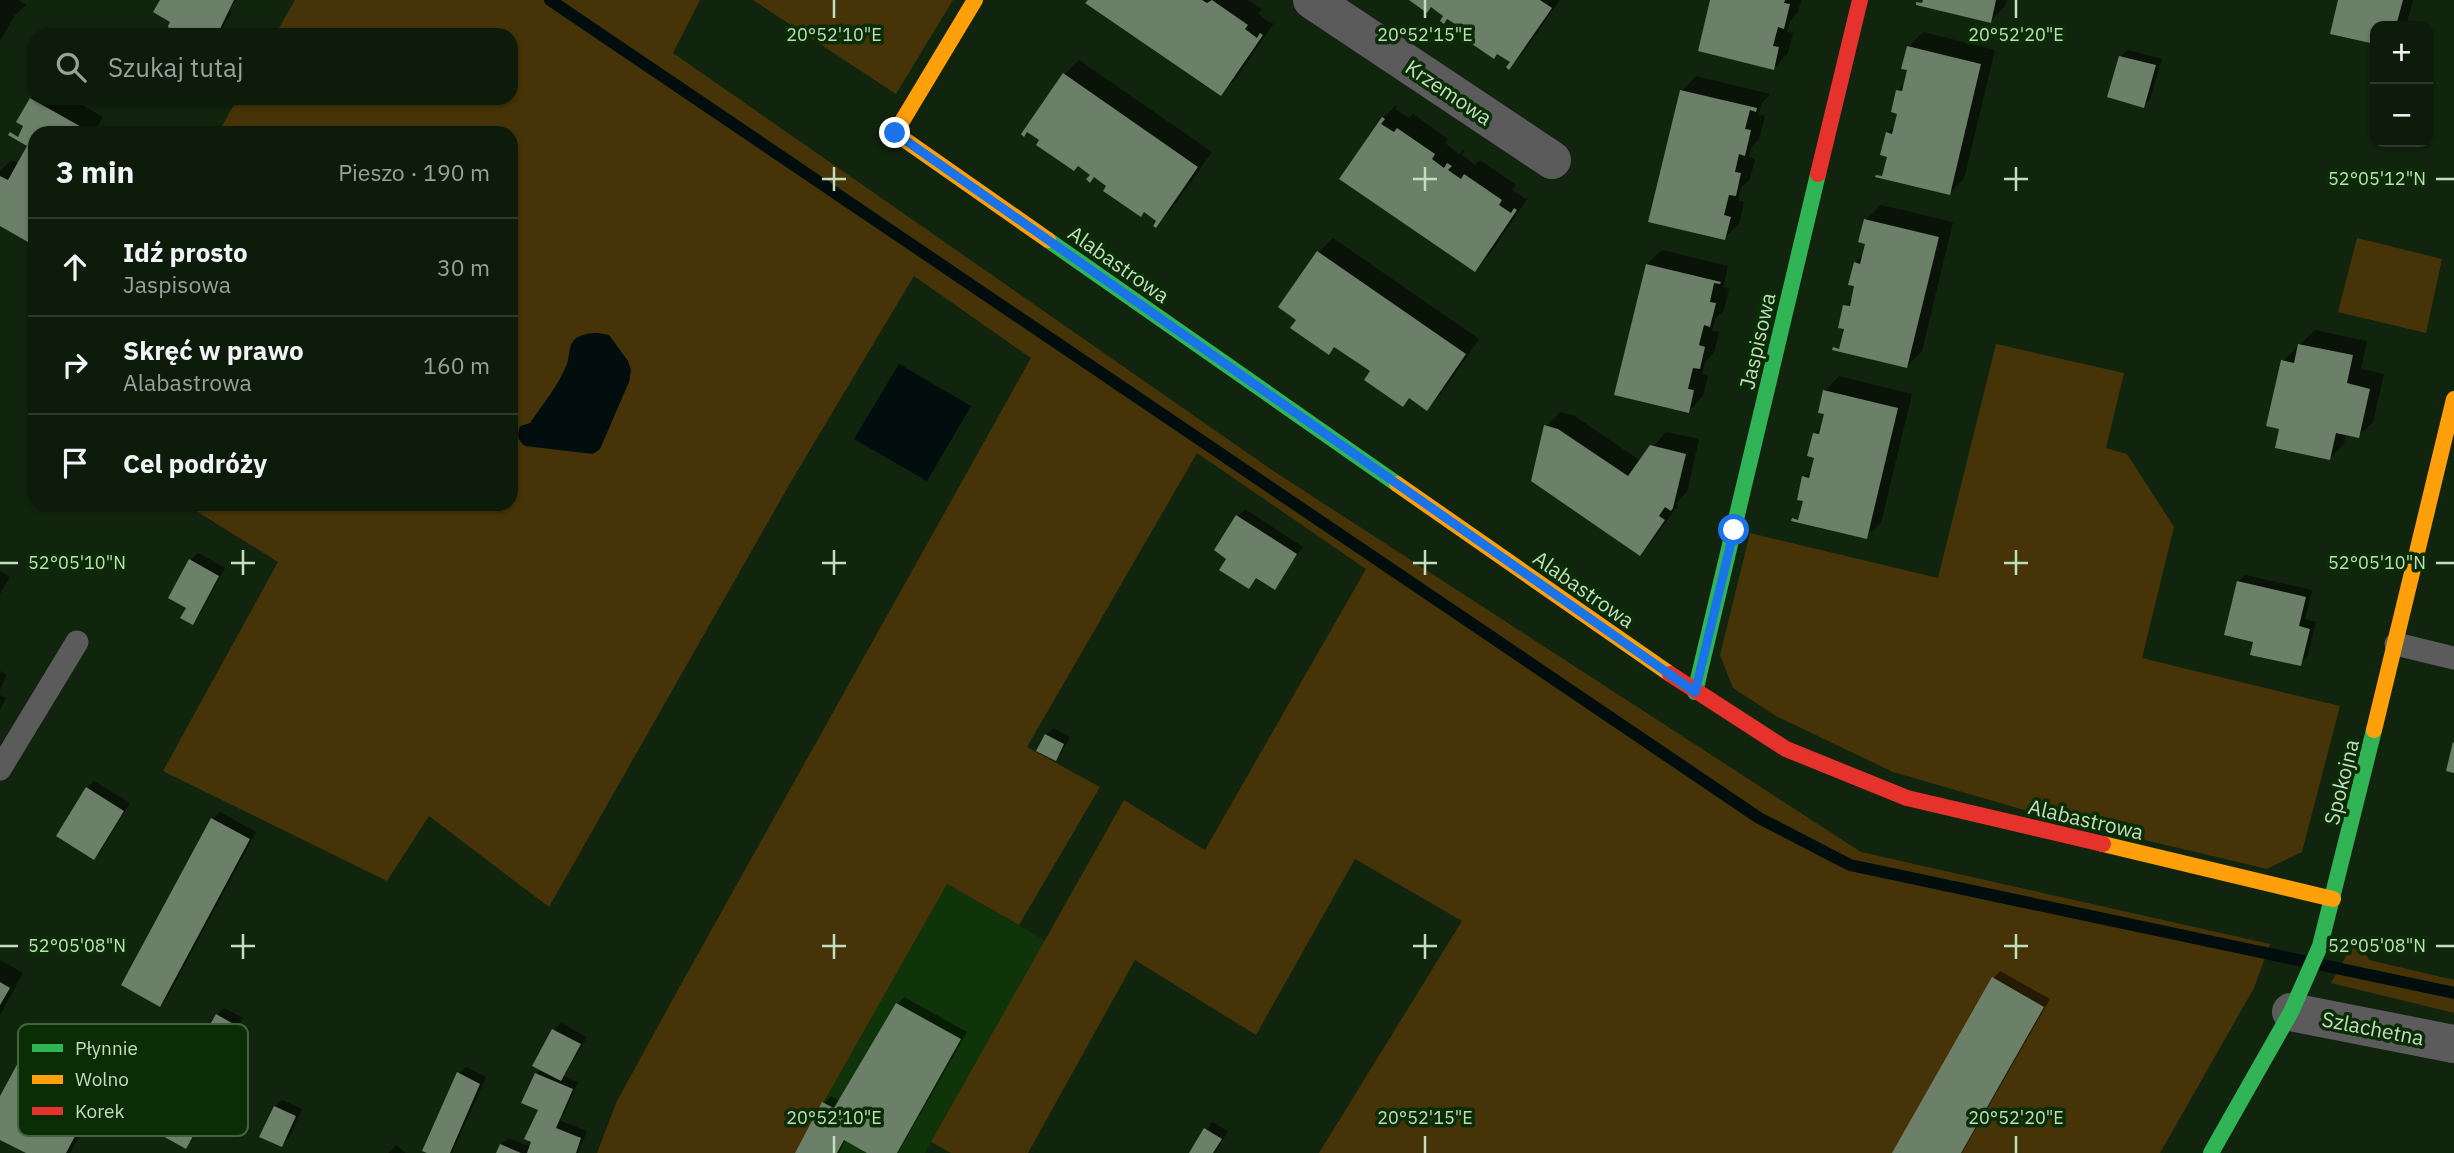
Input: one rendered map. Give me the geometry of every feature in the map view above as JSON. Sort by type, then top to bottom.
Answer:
[{"type":"street","name":"Alabastrowa","points":[[975,0],[895,133],[1695,692],[1786,749],[1907,798],[2333,899]]},
{"type":"street","name":"Krzemowa","points":[[1312,0],[1552,160]]},
{"type":"street","name":"Jaspisowa","points":[[1695,692],[1860,0]]},
{"type":"street","name":"Spokojna","points":[[2211,1153],[2299,996],[2320,946],[2454,399]]},
{"type":"street","name":"Szlachetna","points":[[2299,996],[2454,1044]]},
{"type":"lane","points":[[0,769],[77,642]]},
{"type":"lane","points":[[2396,644],[2454,658]]},
{"type":"shaded area","points":[[295,0],[700,0],[673,53],[1275,472],[1861,852],[2270,944],[2254,988],[2160,1153],[1319,1153],[1462,921],[1355,859],[1256,1035],[1135,960],[1028,1153],[951,1153],[931,1142],[1124,800],[1205,850],[1366,569],[1197,453],[1027,747],[1100,787],[1019,925],[947,884],[795,1153],[597,1153],[617,1101],[1031,358],[914,276],[789,485],[549,907],[429,816],[387,881],[163,771],[278,562],[196,511],[518,511],[518,126],[222,126],[234,105],[518,105],[518,28],[279,28]]},
{"type":"shaded area","points":[[753,0],[953,0],[896,94]]},
{"type":"shaded area","points":[[2357,238],[2442,259],[2426,333],[2338,312]]},
{"type":"shaded area","points":[[584,335],[609,335],[628,361],[631,370],[629,382],[600,449],[593,454],[525,446],[518,437],[520,426],[530,423],[555,387],[564,372],[573,341]]},
{"type":"shaded area","points":[[1996,344],[2124,373],[2106,448],[2127,454],[2174,527],[2142,658],[2340,706],[2302,852],[2267,869],[2052,818],[1893,772],[1776,716],[1733,688],[1720,655],[1750,533],[1938,578]]},
{"type":"shaded area","points":[[899,364],[971,406],[927,481],[854,439]]},
{"type":"shaded area","points":[[947,884],[1046,941],[925,1153],[795,1153]]},
{"type":"shaded area","points":[[2358,935],[2369,960],[2454,980],[2454,1013],[2331,983]]},
{"type":"building","points":[[160,0],[234,0],[220,28],[169,28],[170,22],[153,12]]},
{"type":"building","points":[[1088,0],[1202,0],[1207,3],[1212,0],[1248,25],[1245,29],[1257,38],[1260,33],[1263,35],[1221,96],[1085,3]]},
{"type":"building","points":[[1409,0],[1540,0],[1552,8],[1509,70],[1506,67],[1510,62],[1497,54],[1494,59],[1456,33],[1460,27],[1447,19],[1444,24],[1440,21],[1443,16],[1431,7],[1427,13]]},
{"type":"building","points":[[1710,0],[1785,0],[1784,3],[1790,4],[1784,29],[1778,27],[1773,46],[1779,47],[1774,70],[1698,51]]},
{"type":"building","points":[[1923,0],[1996,0],[1991,23],[1916,5],[1916,2],[1922,3]]},
{"type":"building","points":[[2338,0],[2403,0],[2397,21],[2370,21],[2370,43],[2330,34]]},
{"type":"building","points":[[1907,46],[1981,64],[1950,195],[1875,177],[1882,176],[1887,157],[1880,155],[1886,132],[1892,134],[1897,114],[1891,112],[1896,90],[1902,91],[1907,70],[1901,69]]},
{"type":"building","points":[[2119,56],[2156,65],[2144,108],[2107,97]]},
{"type":"building","points":[[1063,73],[1198,167],[1156,228],[1153,226],[1156,221],[1144,212],[1141,217],[1103,191],[1106,186],[1094,177],[1090,183],[1086,179],[1090,175],[1078,166],[1074,171],[1036,145],[1039,140],[1027,132],[1024,137],[1021,134]]},
{"type":"building","points":[[1680,90],[1757,108],[1756,112],[1750,110],[1745,129],[1751,130],[1745,156],[1739,154],[1735,172],[1741,173],[1736,196],[1729,195],[1724,215],[1731,217],[1725,240],[1648,222]]},
{"type":"building","points":[[28,101],[28,105],[42,105],[80,126],[28,126],[28,242],[0,226],[0,176],[8,180],[27,146],[8,135],[10,132],[18,137],[23,126],[16,122]]},
{"type":"building","points":[[1382,117],[1385,119],[1381,124],[1394,132],[1397,128],[1435,154],[1432,159],[1444,168],[1447,163],[1452,166],[1448,170],[1461,179],[1464,174],[1502,200],[1499,205],[1511,213],[1514,208],[1517,210],[1475,272],[1339,179]]},
{"type":"building","points":[[1864,219],[1939,237],[1907,368],[1832,350],[1833,347],[1839,349],[1844,329],[1838,328],[1843,305],[1850,306],[1854,286],[1848,285],[1854,262],[1860,264],[1865,244],[1858,242]]},
{"type":"building","points":[[1317,251],[1466,354],[1427,411],[1409,398],[1403,407],[1364,380],[1370,371],[1334,347],[1329,355],[1290,328],[1296,320],[1278,307]]},
{"type":"building","points":[[1646,264],[1721,282],[1714,283],[1710,302],[1716,303],[1710,327],[1704,325],[1699,345],[1705,347],[1700,369],[1693,368],[1688,389],[1694,390],[1689,413],[1614,395]]},
{"type":"building","points":[[2298,344],[2353,355],[2347,383],[2370,389],[2359,438],[2336,433],[2330,460],[2275,448],[2279,429],[2266,426],[2281,360],[2294,363]]},
{"type":"building","points":[[1823,390],[1898,408],[1867,539],[1791,521],[1792,518],[1798,520],[1803,501],[1797,500],[1802,476],[1809,478],[1814,458],[1807,456],[1813,433],[1819,434],[1824,414],[1818,413]]},
{"type":"building","points":[[1544,425],[1558,429],[1628,476],[1650,445],[1686,454],[1673,508],[1671,511],[1665,507],[1659,516],[1665,520],[1640,556],[1531,481]]},
{"type":"building","points":[[1236,515],[1297,554],[1275,590],[1256,578],[1249,589],[1219,570],[1226,559],[1214,550]]},
{"type":"building","points":[[189,559],[219,576],[193,625],[180,618],[186,608],[168,598]]},
{"type":"building","points":[[2237,581],[2306,597],[2299,626],[2310,629],[2301,666],[2250,655],[2253,642],[2224,635]]},
{"type":"building","points":[[1045,734],[1064,744],[1056,761],[1036,751]]},
{"type":"building","points":[[2454,743],[2454,773],[2446,771]]},
{"type":"building","points":[[86,787],[124,811],[94,860],[56,836]]},
{"type":"building","points":[[211,818],[250,839],[160,1007],[121,985]]},
{"type":"building","points":[[1992,977],[2044,1007],[1961,1153],[1892,1153]]},
{"type":"building","points":[[0,982],[10,988],[0,1005]]},
{"type":"building","points":[[896,1003],[961,1039],[897,1153],[867,1153],[844,1140],[837,1153],[795,1153],[822,1102],[834,1108]]},
{"type":"building","points":[[216,1014],[234,1024],[210,1024]]},
{"type":"building","points":[[552,1029],[581,1044],[561,1081],[532,1066]]},
{"type":"building","points":[[18,1063],[18,1136],[75,1136],[66,1153],[26,1153],[0,1140],[0,1096]]},
{"type":"building","points":[[457,1072],[480,1084],[450,1153],[422,1151]]},
{"type":"building","points":[[535,1073],[573,1089],[556,1128],[581,1138],[576,1153],[527,1153],[531,1142],[524,1139],[538,1110],[521,1103]]},
{"type":"building","points":[[274,1106],[296,1116],[282,1147],[259,1137]]},
{"type":"building","points":[[1204,1128],[1222,1139],[1213,1153],[1189,1153]]},
{"type":"building","points":[[163,1136],[193,1136],[186,1149]]},
{"type":"building","points":[[500,1144],[521,1153],[496,1153]]},
{"type":"waterway","points":[[550,0],[1759,818],[1850,865],[2454,993]]},
{"type":"traffic: fast","points":[[1695,692],[1818,174]]},
{"type":"traffic: fast","points":[[1048,240],[1397,484]]},
{"type":"traffic: fast","points":[[2211,1153],[2291,1012],[2320,946],[2374,730]]},
{"type":"traffic: slow","points":[[975,0],[895,133],[1048,240]]},
{"type":"traffic: slow","points":[[2374,730],[2454,399]]},
{"type":"traffic: slow","points":[[1397,484],[1670,674]]},
{"type":"traffic: slow","points":[[2103,844],[2333,899]]},
{"type":"traffic: jam","points":[[1818,174],[1860,0]]},
{"type":"traffic: jam","points":[[1670,674],[1786,749],[1907,798],[2103,844]]},
{"type":"route","points":[[895,133],[1695,692],[1734,530]]}]
